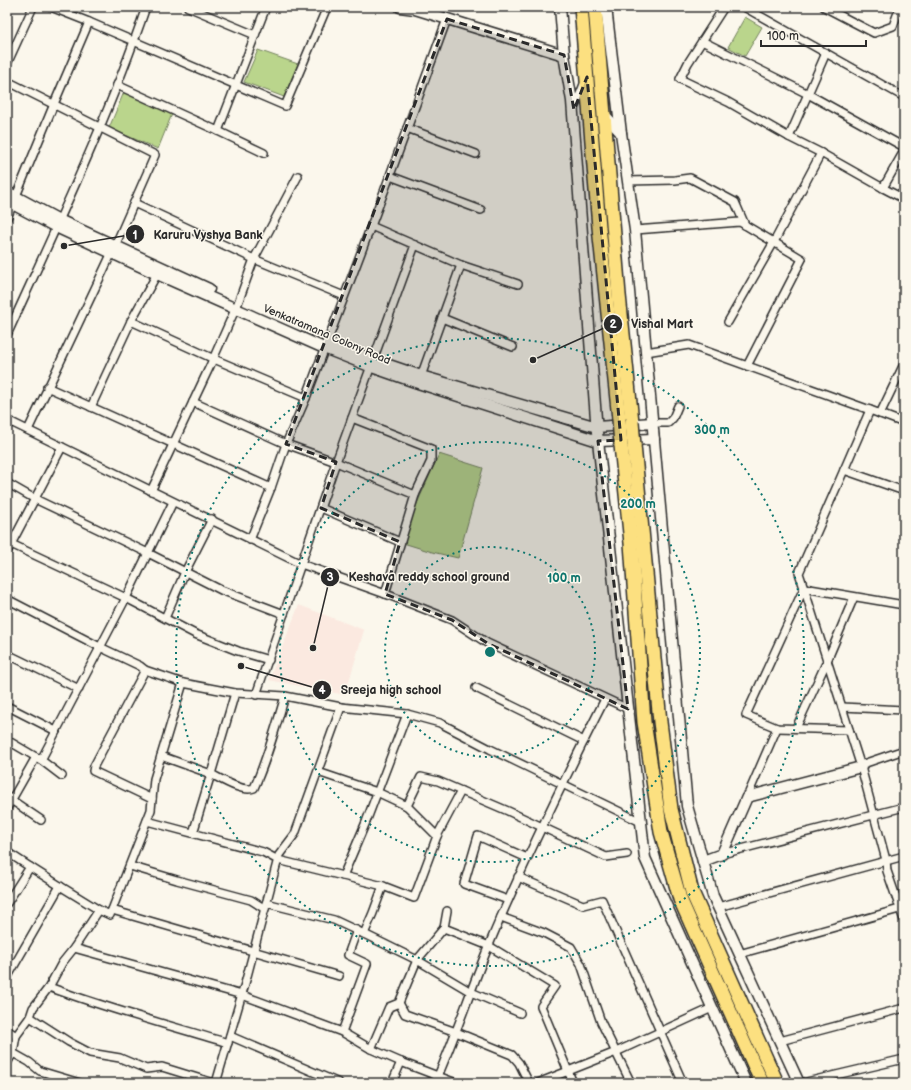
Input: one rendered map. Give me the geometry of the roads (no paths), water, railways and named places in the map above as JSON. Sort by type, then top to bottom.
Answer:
[{"type":"highway","points":[[581,7],[599,227],[626,420]]},
{"type":"highway","points":[[595,7],[619,295],[631,543],[644,722],[661,832],[680,899],[762,1083]]},
{"type":"highway","points":[[627,445],[671,809],[692,892],[777,1083]]},
{"type":"street","points":[[7,64],[33,7]]},
{"type":"street","points":[[51,7],[285,106],[327,7]]},
{"type":"street","points":[[7,335],[58,224],[100,127],[134,42],[146,7]]},
{"type":"street","points":[[188,7],[255,35]]},
{"type":"street","points":[[218,132],[266,7]]},
{"type":"street","points":[[400,7],[415,8],[564,55]]},
{"type":"street","points":[[560,7],[564,55],[573,111],[598,441],[645,858],[746,1083]]},
{"type":"street","points":[[607,7],[627,181],[635,230],[687,806],[702,861],[713,896],[800,1083],[904,1059]]},
{"type":"street","points":[[724,7],[680,79],[728,102],[789,137],[904,199]]},
{"type":"street","points":[[744,7],[904,97]]},
{"type":"street","points":[[824,7],[874,33],[893,26],[900,7]]},
{"type":"street","points":[[250,540],[271,488],[286,444],[306,398],[372,226],[447,19]]},
{"type":"street","points":[[7,218],[11,199],[89,22]]},
{"type":"street","points":[[702,41],[808,94],[904,147]]},
{"type":"street","points":[[789,137],[826,53]]},
{"type":"street","points":[[573,111],[587,77]]},
{"type":"street","points":[[7,81],[155,155],[113,249],[28,430]]},
{"type":"street","points":[[117,85],[264,153]]},
{"type":"street","points":[[604,114],[621,133]]},
{"type":"street","points":[[408,128],[476,154]]},
{"type":"street","points":[[883,188],[904,151]]},
{"type":"street","points":[[728,322],[774,242],[821,153]]},
{"type":"street","points":[[151,491],[214,359],[237,306],[254,258],[298,176]]},
{"type":"street","points":[[390,176],[481,210]]},
{"type":"street","points":[[627,181],[675,180],[690,178],[735,202],[745,225]]},
{"type":"street","name":"Venkatramana Colony Road","points":[[11,199],[58,224],[113,249],[157,274],[237,306],[326,345],[373,363],[598,441],[654,438]]},
{"type":"street","points":[[134,203],[254,258],[344,296]]},
{"type":"street","points":[[635,230],[740,222],[802,258],[747,366]]},
{"type":"street","points":[[372,226],[461,265],[518,284]]},
{"type":"street","points":[[256,695],[336,462],[415,245]]},
{"type":"street","points":[[113,249],[237,306]]},
{"type":"street","points":[[461,265],[420,379],[597,427],[668,423],[673,418],[678,406]]},
{"type":"street","points":[[91,407],[131,321],[157,274]]},
{"type":"street","points":[[442,318],[513,347]]},
{"type":"street","points":[[131,321],[214,359],[306,398]]},
{"type":"street","points":[[646,352],[689,345],[904,423]]},
{"type":"street","points":[[880,414],[904,366]]},
{"type":"street","points":[[47,387],[271,488]]},
{"type":"street","points":[[193,402],[286,444],[336,462],[414,495]]},
{"type":"street","points":[[870,410],[799,573],[861,766],[886,860],[887,871],[902,908],[904,920]]},
{"type":"street","points":[[352,418],[431,449],[431,461],[414,495],[384,594]]},
{"type":"street","points":[[7,420],[173,502],[212,519],[250,540],[301,564],[452,620],[487,643],[628,709]]},
{"type":"street","points":[[7,552],[9,543],[35,499],[62,447]]},
{"type":"street","points":[[844,470],[904,491]]},
{"type":"street","points":[[7,483],[35,499],[222,590],[284,614]]},
{"type":"street","points":[[7,808],[9,798],[39,759],[56,732],[126,598],[173,502]]},
{"type":"street","points":[[321,508],[400,542]]},
{"type":"street","points":[[165,618],[185,572],[212,519]]},
{"type":"street","points":[[9,543],[126,598],[195,634],[238,651],[268,660]]},
{"type":"street","points":[[804,588],[904,605]]},
{"type":"street","points":[[804,588],[746,715],[778,728],[849,730]]},
{"type":"street","points":[[796,728],[827,661],[854,597]]},
{"type":"street","points":[[7,599],[140,666],[145,670],[183,683],[236,693],[285,696],[341,708],[407,714],[440,723],[641,822]]},
{"type":"street","points":[[7,654],[79,689]]},
{"type":"street","points":[[145,670],[94,766],[93,771],[152,799]]},
{"type":"street","points":[[7,852],[60,886],[110,915],[151,810],[154,779],[183,683]]},
{"type":"street","points":[[476,688],[584,741]]},
{"type":"street","points":[[193,833],[236,693]]},
{"type":"street","points":[[161,756],[250,790],[254,788],[260,775],[285,696]]},
{"type":"street","points":[[435,1083],[489,946],[526,858],[540,827],[605,699]]},
{"type":"street","points":[[7,706],[56,732]]},
{"type":"street","points":[[842,706],[904,710]]},
{"type":"street","points":[[30,1017],[69,1042],[90,1053],[120,1058],[146,1069],[162,1067],[215,1083],[242,995],[279,855],[295,834],[341,708]]},
{"type":"street","points":[[343,876],[366,822],[407,714]]},
{"type":"street","points":[[722,854],[778,728]]},
{"type":"street","points":[[7,740],[39,759],[62,776]]},
{"type":"street","points":[[746,798],[861,766],[904,750]]},
{"type":"street","points":[[318,772],[377,792],[407,806],[437,836]]},
{"type":"street","points":[[407,806],[421,777],[438,781],[508,811],[606,857],[627,854]]},
{"type":"street","points":[[147,821],[263,852],[278,860],[383,886],[414,898],[437,836],[461,791]]},
{"type":"street","points":[[9,798],[41,820]]},
{"type":"street","points":[[702,861],[722,854],[904,807]]},
{"type":"street","points":[[508,900],[464,884],[478,836],[526,858]]},
{"type":"street","points":[[718,907],[904,856]]},
{"type":"street","points":[[130,866],[251,900],[266,906],[334,920],[417,960],[471,992],[520,1013]]},
{"type":"street","points":[[7,903],[30,867]]},
{"type":"street","points":[[518,877],[583,905],[602,900],[683,1083]]},
{"type":"street","points":[[7,978],[60,886]]},
{"type":"street","points":[[364,934],[383,886]]},
{"type":"street","points":[[739,954],[902,908]]},
{"type":"street","points":[[7,1063],[13,1053],[16,1036],[30,1017],[33,1008],[49,987],[62,963],[100,910]]},
{"type":"street","points":[[112,910],[339,976]]},
{"type":"street","points":[[371,1049],[389,1007],[399,1003],[417,960],[444,928],[447,911]]},
{"type":"street","points":[[501,917],[544,933],[571,947],[581,964],[601,1022],[632,1083]]},
{"type":"street","points":[[444,928],[489,946],[555,986],[541,1006],[573,1083]]},
{"type":"street","points":[[342,1032],[367,964],[348,955],[356,930]]},
{"type":"street","points":[[74,948],[242,995],[342,1032],[371,1049],[456,1083]]},
{"type":"street","points":[[49,987],[130,1014],[229,1040],[339,1083]]},
{"type":"street","points":[[399,1003],[405,1014],[456,1032],[512,1055],[519,1063],[529,1083]]},
{"type":"street","points":[[538,1083],[616,1052],[712,1008]]},
{"type":"street","points":[[780,1040],[904,1008]]},
{"type":"street","points":[[7,1030],[16,1036]]},
{"type":"street","points":[[13,1053],[29,1062],[40,1071],[80,1083]]},
{"type":"street","points":[[392,1083],[401,1062]]},
{"type":"place","name":"Karuru Vyshya Bank","points":[[64,246]]},
{"type":"place","name":"Vishal Mart","points":[[533,360]]},
{"type":"place","name":"Keshava reddy school ground","points":[[313,648]]},
{"type":"place","name":"Sreeja high school","points":[[241,666]]}]
